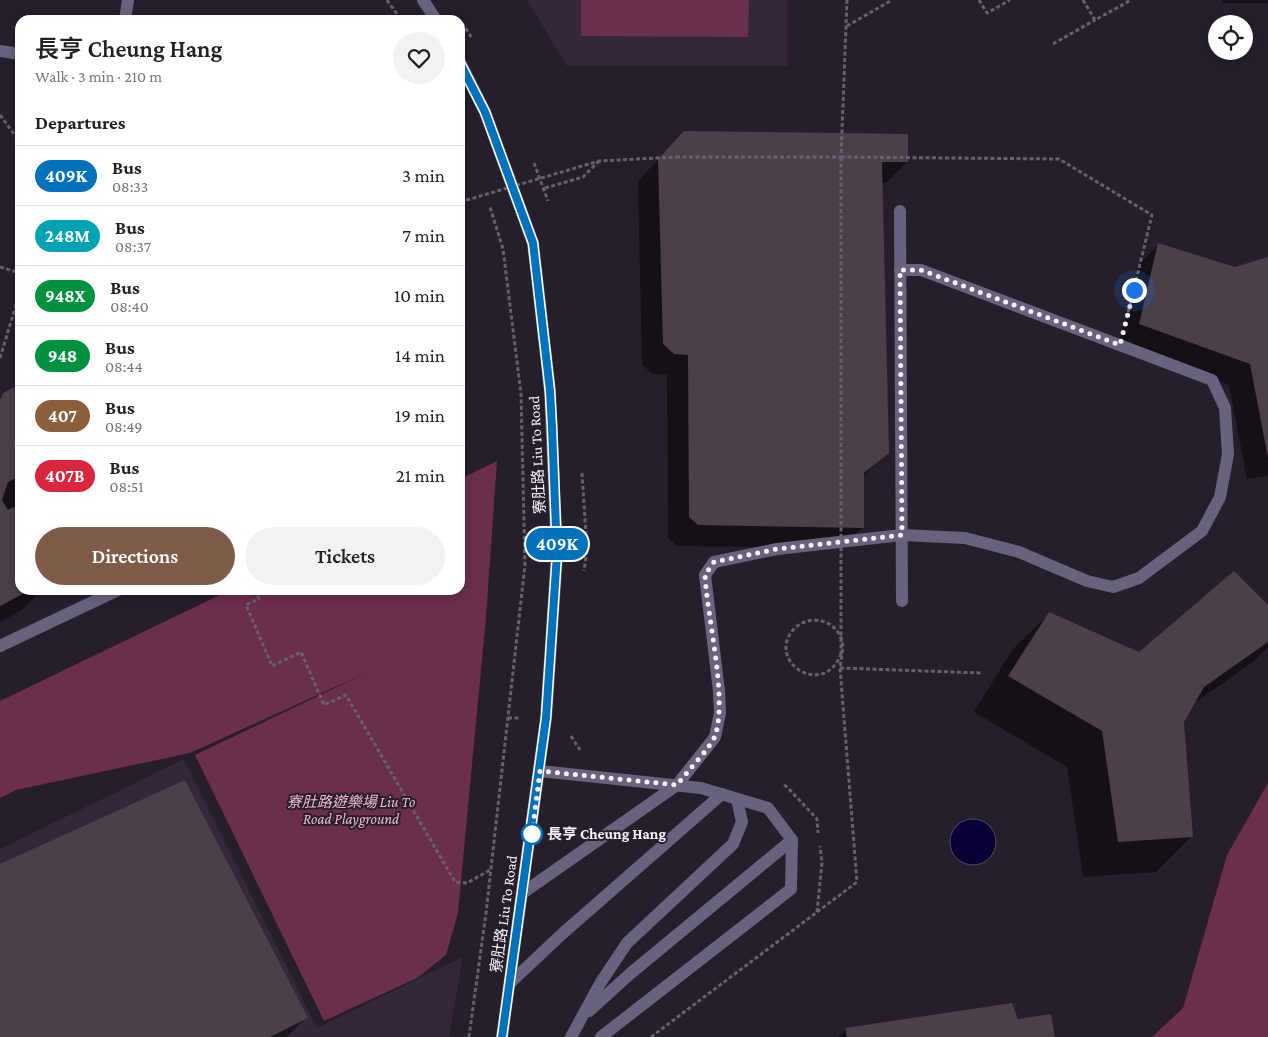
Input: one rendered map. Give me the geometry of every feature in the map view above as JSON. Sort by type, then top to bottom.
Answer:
[{"type":"street","points":[[126,15],[128,0]]},
{"type":"street","points":[[423,0],[433,15]]},
{"type":"street","points":[[0,50],[15,53]]},
{"type":"street","name":"寮肚路 Liu To Road","points":[[465,72],[485,112],[533,243],[550,391],[557,554],[546,718],[540,771],[502,1037]]},
{"type":"street","points":[[900,210],[902,601]]},
{"type":"street","points":[[524,892],[677,785],[714,737],[720,713],[705,575],[714,562],[777,549],[902,535],[965,538],[1019,552],[1087,581],[1113,588],[1139,578],[1202,531],[1220,497],[1228,454],[1225,408],[1212,380],[921,270],[900,270]]},
{"type":"street","points":[[0,646],[107,595]]},
{"type":"street","points":[[540,771],[677,785],[722,794],[768,808],[792,840],[792,889],[601,1037]]},
{"type":"street","points":[[510,983],[562,934],[722,794]]},
{"type":"street","points":[[571,1037],[627,943],[733,844],[742,822],[738,799]]},
{"type":"street","points":[[581,1019],[631,973],[792,840]]},
{"type":"path","points":[[386,0],[397,15]]},
{"type":"path","points":[[847,0],[841,157],[841,654],[833,668],[825,673],[809,674],[796,668],[790,661],[787,652],[787,639],[797,625],[806,621],[820,620],[833,626],[841,640],[842,648],[840,668],[981,673]]},
{"type":"path","points":[[846,26],[892,0]]},
{"type":"path","points":[[979,0],[987,13],[1010,0]]},
{"type":"path","points":[[1083,0],[1095,20]]},
{"type":"path","points":[[1053,44],[1131,0]]},
{"type":"path","points":[[0,115],[15,135]]},
{"type":"path","points":[[465,200],[599,160],[676,157],[1059,159],[1152,216],[1120,345]]},
{"type":"path","points":[[545,188],[582,177],[599,160]]},
{"type":"path","points":[[470,1037],[491,870],[525,565],[521,394],[503,249],[485,193]]},
{"type":"path","points":[[0,267],[15,272]]},
{"type":"path","points":[[0,358],[15,308]]},
{"type":"path","points":[[258,595],[260,599],[246,605],[272,666],[301,652],[324,705],[346,696],[455,882],[467,883],[491,870]]},
{"type":"shaded area","points":[[527,0],[787,0],[787,66],[567,66]]},
{"type":"shaded area","points":[[184,759],[317,1028],[463,957],[449,1037],[0,1037],[0,849]]},
{"type":"shaded area","points":[[968,819],[978,819],[992,829],[996,842],[992,855],[986,861],[978,865],[968,865],[954,855],[950,847],[950,837],[960,823]]},
{"type":"green space","points":[[581,0],[749,0],[748,37],[581,36]]},
{"type":"green space","name":"寮肚路遊樂場 Liu To Road Playground","points":[[497,461],[486,617],[458,913],[446,955],[417,978],[324,1021],[195,755],[368,672],[190,753],[16,790],[0,798],[0,701],[220,595],[465,595],[465,477]]},
{"type":"green space","points":[[1268,783],[1268,1037],[1152,1037],[1183,1008],[1227,855]]},
{"type":"building","points":[[684,131],[908,134],[908,162],[882,162],[889,453],[864,473],[864,528],[698,525],[689,517],[688,355],[674,354],[663,344],[658,159]]},
{"type":"building","points":[[1158,243],[1235,267],[1268,257],[1268,458],[1250,364],[1139,324]]},
{"type":"building","points":[[14,387],[15,389],[15,478],[8,482],[2,500],[8,510],[15,506],[15,595],[21,595],[0,606],[0,399],[3,393]]},
{"type":"building","points":[[1234,571],[1268,605],[1268,642],[1204,687],[1184,722],[1193,837],[1118,842],[1102,731],[1008,676],[1049,612],[1139,652]]},
{"type":"building","points":[[185,780],[308,1018],[270,1037],[0,1037],[0,864]]},
{"type":"building","points":[[1012,1003],[1018,1019],[1051,1014],[1055,1037],[847,1037],[845,1028]]},
{"type":"bus line","name":"409K","points":[[465,73],[485,112],[533,243],[550,391],[557,554],[546,718],[524,892],[502,1037]]},
{"type":"place","name":"長亨 Cheung Hang","points":[[532,834]]},
{"type":"route","points":[[532,834],[540,771],[677,785],[714,737],[720,713],[705,575],[714,562],[734,556],[777,549],[902,535],[900,270],[921,270],[1120,345],[1134,290]]}]
